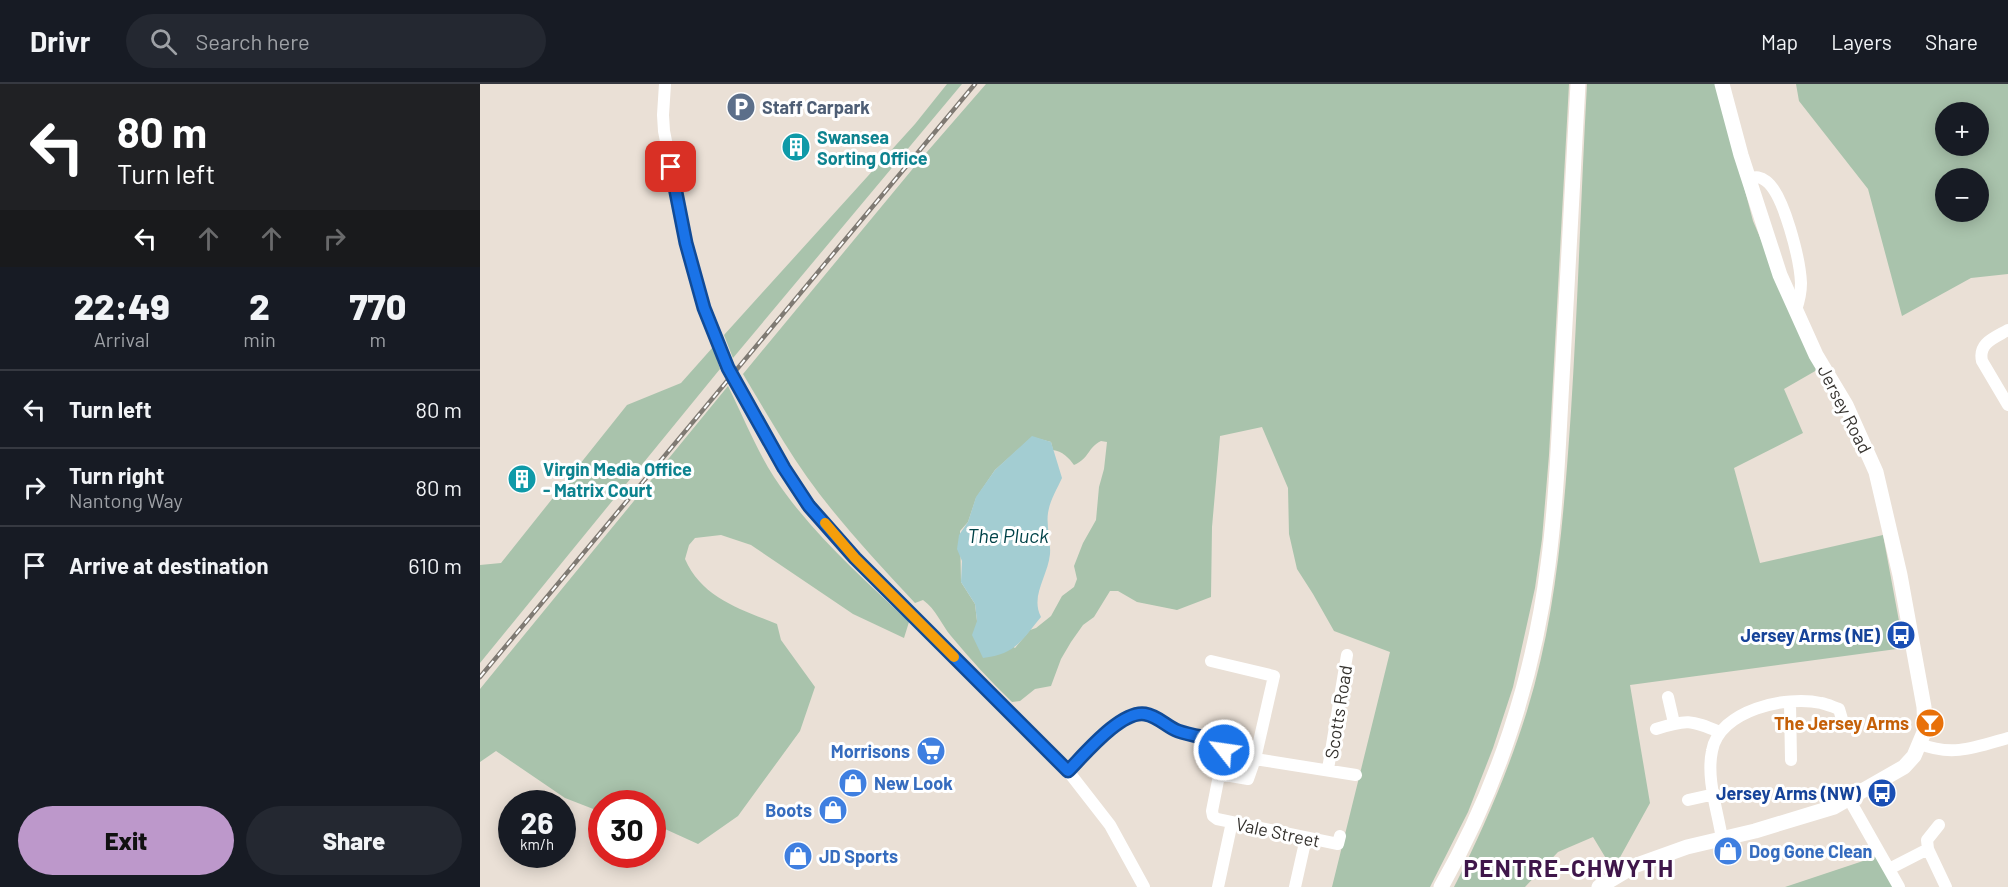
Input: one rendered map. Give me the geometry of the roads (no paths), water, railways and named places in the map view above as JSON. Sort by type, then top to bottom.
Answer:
[{"type":"main road","points":[[1441,887],[1480,811],[1500,762],[1536,638],[1548,566],[1556,490],[1578,84]]},
{"type":"main road","name":"Jersey Road","points":[[1722,84],[1748,178],[1780,275],[1816,355],[1846,405],[1876,472],[1900,575],[1924,707],[1925,730],[1920,744]]},
{"type":"main road","points":[[1599,887],[1634,866],[1687,847],[1816,813],[1849,799],[1904,767],[1914,756],[1920,744]]},
{"type":"street","points":[[665,84],[663,115],[666,140],[686,243],[704,308],[728,368],[784,468],[809,506],[855,558],[1068,771],[1110,825],[1144,887]]},
{"type":"street","points":[[1748,178],[1757,176],[1768,182],[1794,240],[1801,281],[1796,310]]},
{"type":"street","points":[[2008,330],[1984,345],[1981,354],[1982,361],[2008,405]]},
{"type":"street","name":"Scotts Road","points":[[1328,770],[1347,655]]},
{"type":"street","points":[[1211,661],[1274,676],[1255,759],[1248,779],[1219,774]]},
{"type":"street","points":[[1668,697],[1674,723]]},
{"type":"street","points":[[1722,839],[1711,781],[1712,750],[1720,732],[1741,714],[1760,707],[1790,703],[1820,702],[1839,709],[1844,726]]},
{"type":"street","points":[[1790,703],[1791,760]]},
{"type":"street","name":"Vale Street","points":[[1068,771],[1101,738],[1121,722],[1141,714],[1153,717],[1178,731],[1223,744],[1224,750],[1212,811],[1213,816],[1217,819],[1338,844],[1340,836]]},
{"type":"street","points":[[1656,729],[1674,723],[1692,721],[1720,732]]},
{"type":"street","points":[[1920,744],[1940,751],[1954,751],[2008,738]]},
{"type":"street","name":"Scotts Road","points":[[1255,759],[1356,775]]},
{"type":"street","points":[[1688,800],[1714,794]]},
{"type":"street","points":[[1849,799],[1899,887]]},
{"type":"street","points":[[1218,887],[1232,822]]},
{"type":"street","points":[[1939,825],[1927,840],[1928,849],[1946,887]]},
{"type":"street","points":[[1295,887],[1305,838]]},
{"type":"street","points":[[1889,869],[1928,849]]},
{"type":"water","name":"The Pluck","points":[[1032,436],[1051,442],[1062,478],[1048,513],[1049,562],[1037,601],[1041,617],[1011,650],[983,658],[972,635],[977,621],[975,604],[961,582],[962,561],[957,549],[959,535],[968,522],[976,497],[995,470]]},
{"type":"railway","points":[[480,677],[975,84]]},
{"type":"place","name":"Staff Carpark","points":[[741,107]]},
{"type":"place","name":"Swansea Sorting Office","points":[[796,147]]},
{"type":"place","name":"Virgin Media Office - Matrix Court","points":[[522,479]]},
{"type":"place","name":"Jersey Arms (NE)","points":[[1901,635]]},
{"type":"place","name":"The Jersey Arms","points":[[1930,723]]},
{"type":"place","name":"Morrisons","points":[[931,751]]},
{"type":"place","name":"New Look","points":[[853,783]]},
{"type":"place","name":"Jersey Arms (NW)","points":[[1882,793]]},
{"type":"place","name":"Boots","points":[[833,810]]},
{"type":"place","name":"Dog Gone Clean","points":[[1728,851]]},
{"type":"place","name":"JD Sports","points":[[798,856]]},
{"type":"district","name":"PENTRE-CHWYTH","points":[[1569,867]]}]
